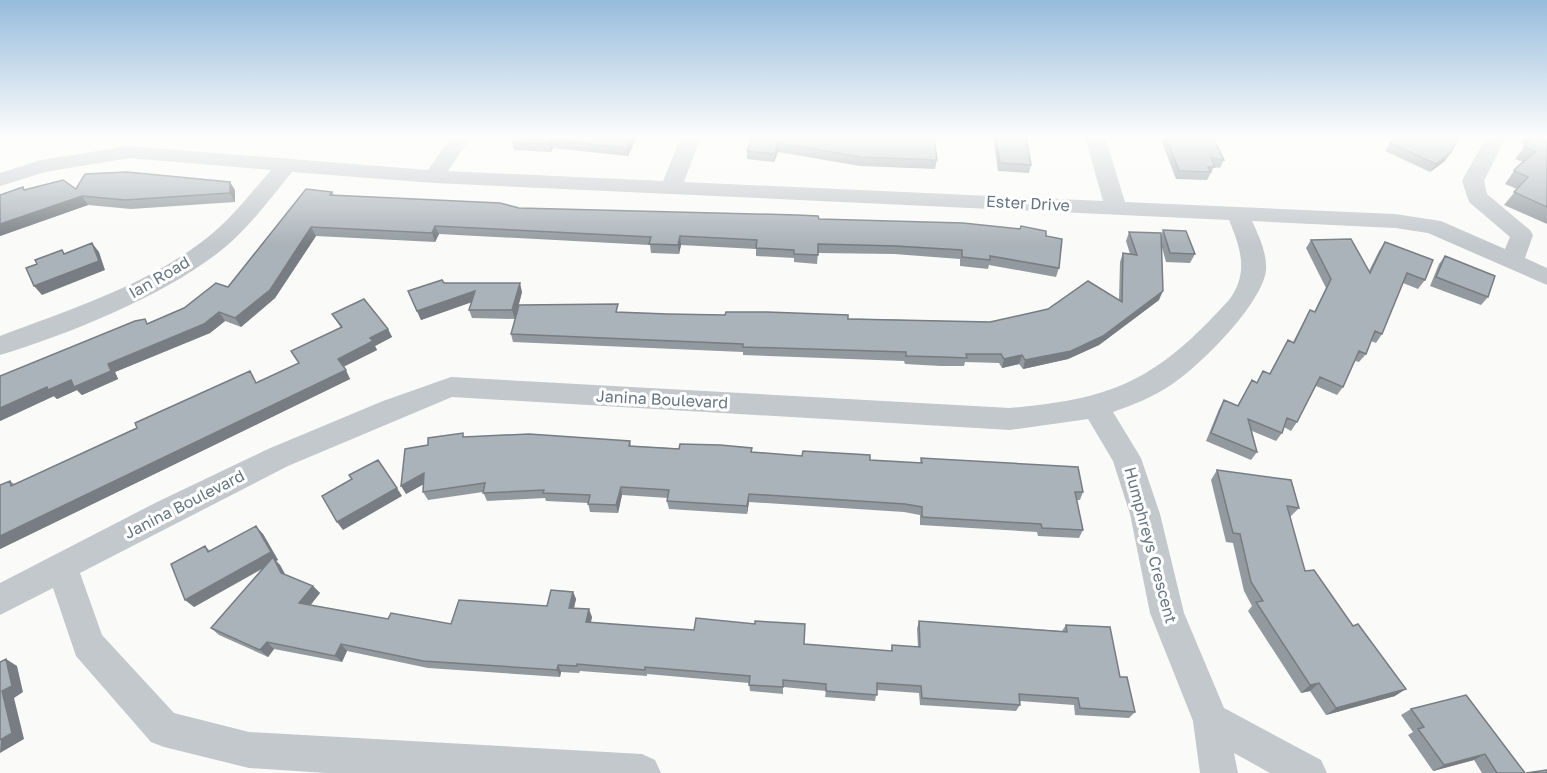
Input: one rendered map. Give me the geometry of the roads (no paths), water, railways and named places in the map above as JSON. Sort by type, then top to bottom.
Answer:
[{"type":"street","name":"Ester Drive","points":[[0,180],[20,173]]},
{"type":"street","name":"Ian Road","points":[[0,346],[134,294],[203,251],[230,230],[279,173]]},
{"type":"street","name":"Ester Drive","points":[[393,173],[434,177],[1395,221],[1433,226],[1547,277]]},
{"type":"street","points":[[434,177],[437,173]]},
{"type":"street","points":[[671,187],[677,173]]},
{"type":"street","points":[[1106,173],[1116,207]]},
{"type":"street","points":[[1477,173],[1473,181],[1477,197],[1522,235],[1512,261]]},
{"type":"street","name":"Janina Boulevard","points":[[0,600],[214,487],[395,406],[451,387],[1010,419],[1052,416],[1126,398],[1164,376],[1237,309],[1247,293],[1254,270],[1249,242],[1238,214]]},
{"type":"street","name":"Humphreys Crescent","points":[[1095,407],[1127,458],[1145,514],[1167,614],[1211,722],[1219,773]]},
{"type":"street","points":[[62,567],[88,645],[164,729],[249,750],[642,773]]},
{"type":"street","points":[[1211,722],[1308,773]]}]
